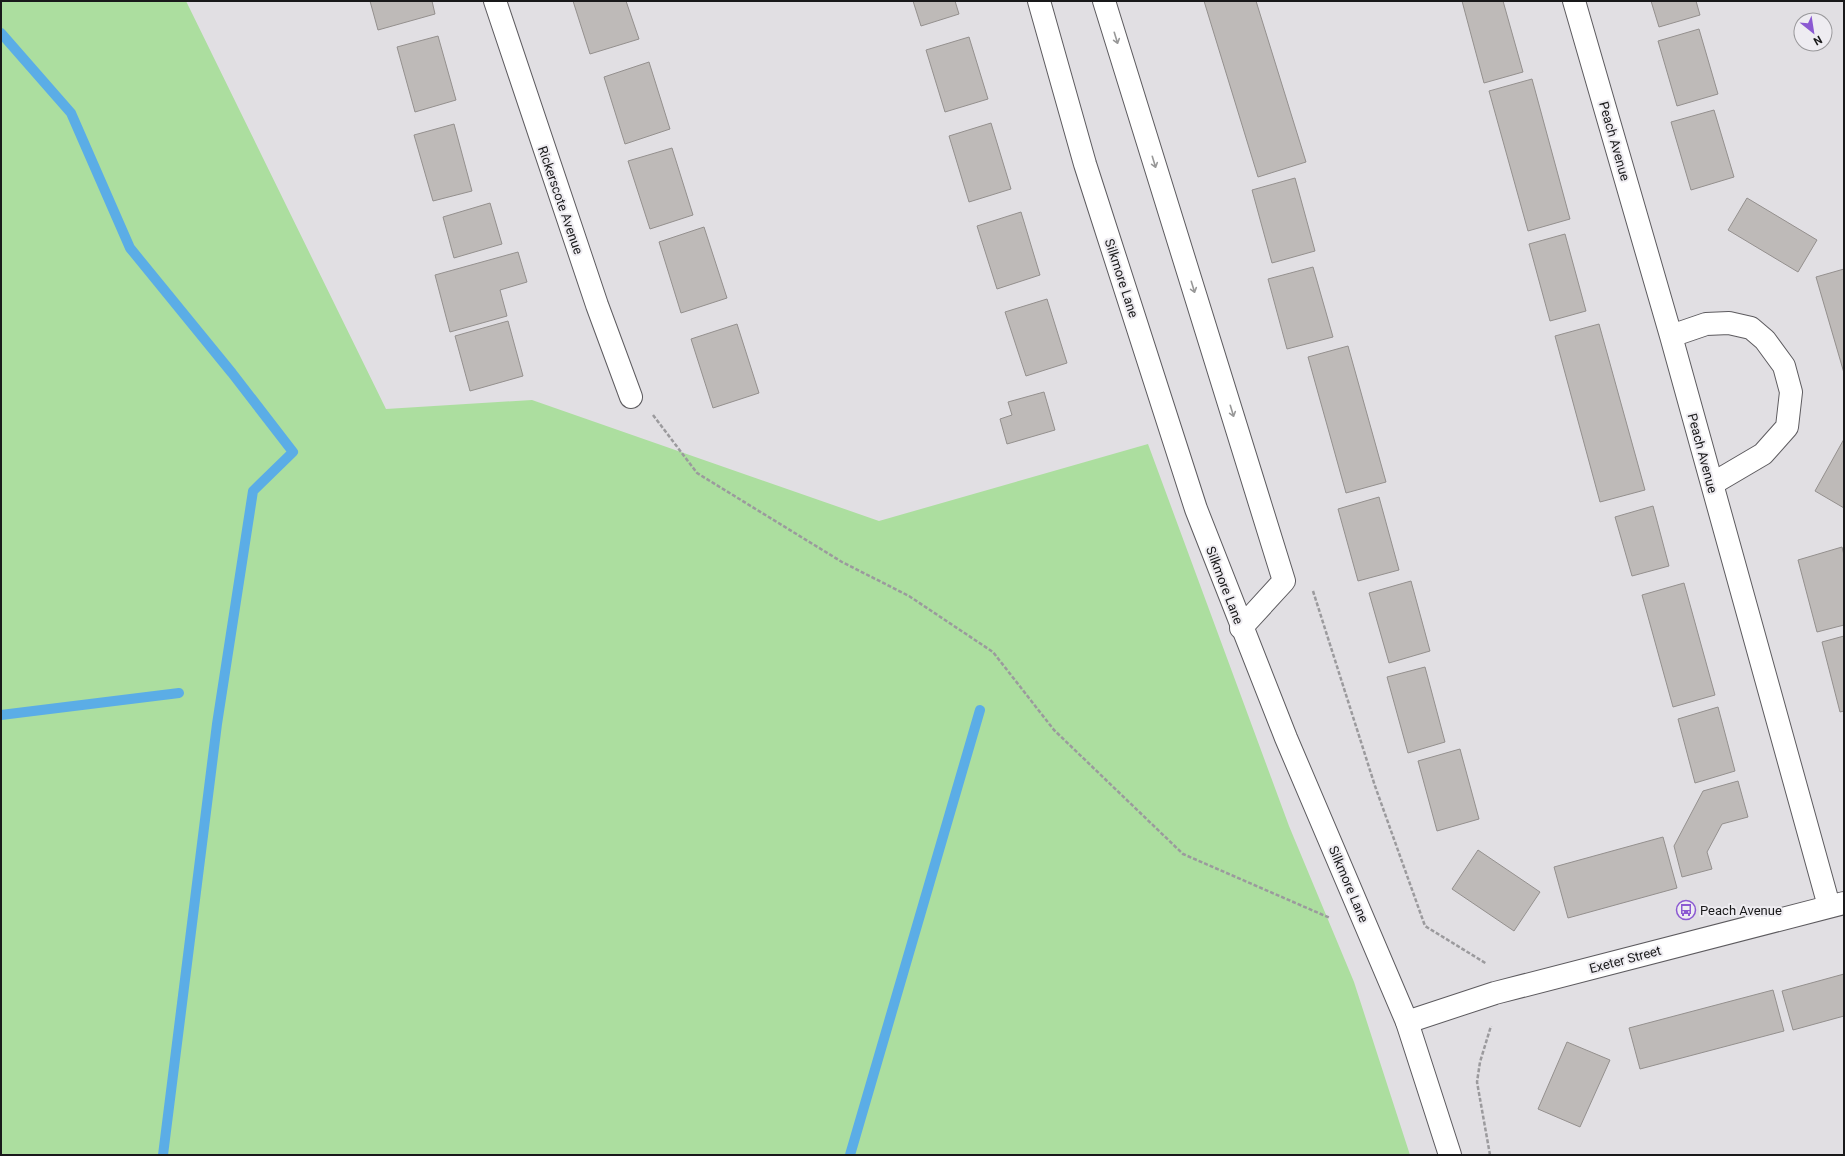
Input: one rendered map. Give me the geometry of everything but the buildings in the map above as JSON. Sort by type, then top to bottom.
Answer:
[{"type":"street","name":"Rickerscote Avenue","points":[[495,1],[597,305],[632,397]]},
{"type":"street","name":"Silkmore Lane","points":[[1039,1],[1085,164],[1196,510],[1241,628],[1286,738],[1407,1022],[1450,1155]]},
{"type":"street","points":[[1104,1],[1284,581],[1241,628]]},
{"type":"street","name":"Peach Avenue","points":[[1574,1],[1671,336],[1712,484],[1836,905]]},
{"type":"street","points":[[1671,336],[1706,324],[1729,323],[1751,328],[1765,340],[1784,366],[1792,392],[1787,427],[1763,454],[1712,484]]},
{"type":"street","name":"Exeter Street","points":[[1407,1022],[1495,993],[1836,905]]},
{"type":"path","points":[[632,397],[656,418],[697,472],[842,562],[909,596],[993,652],[1054,730],[1183,854],[1372,937]]},
{"type":"path","points":[[1490,1155],[1477,1082],[1480,1062],[1492,1025]]},
{"type":"green space","points":[[1,1],[186,1],[386,409],[532,400],[879,521],[1148,444],[1289,826],[1354,982],[1410,1155],[1,1155]]},
{"type":"waterway","points":[[1,33],[71,113],[130,248],[232,373],[293,452],[253,491],[217,724],[163,1155]]},
{"type":"waterway","points":[[1,715],[179,693]]},
{"type":"waterway","points":[[850,1155],[980,710]]},
{"type":"place","name":"Peach Avenue","points":[[1686,910]]}]
